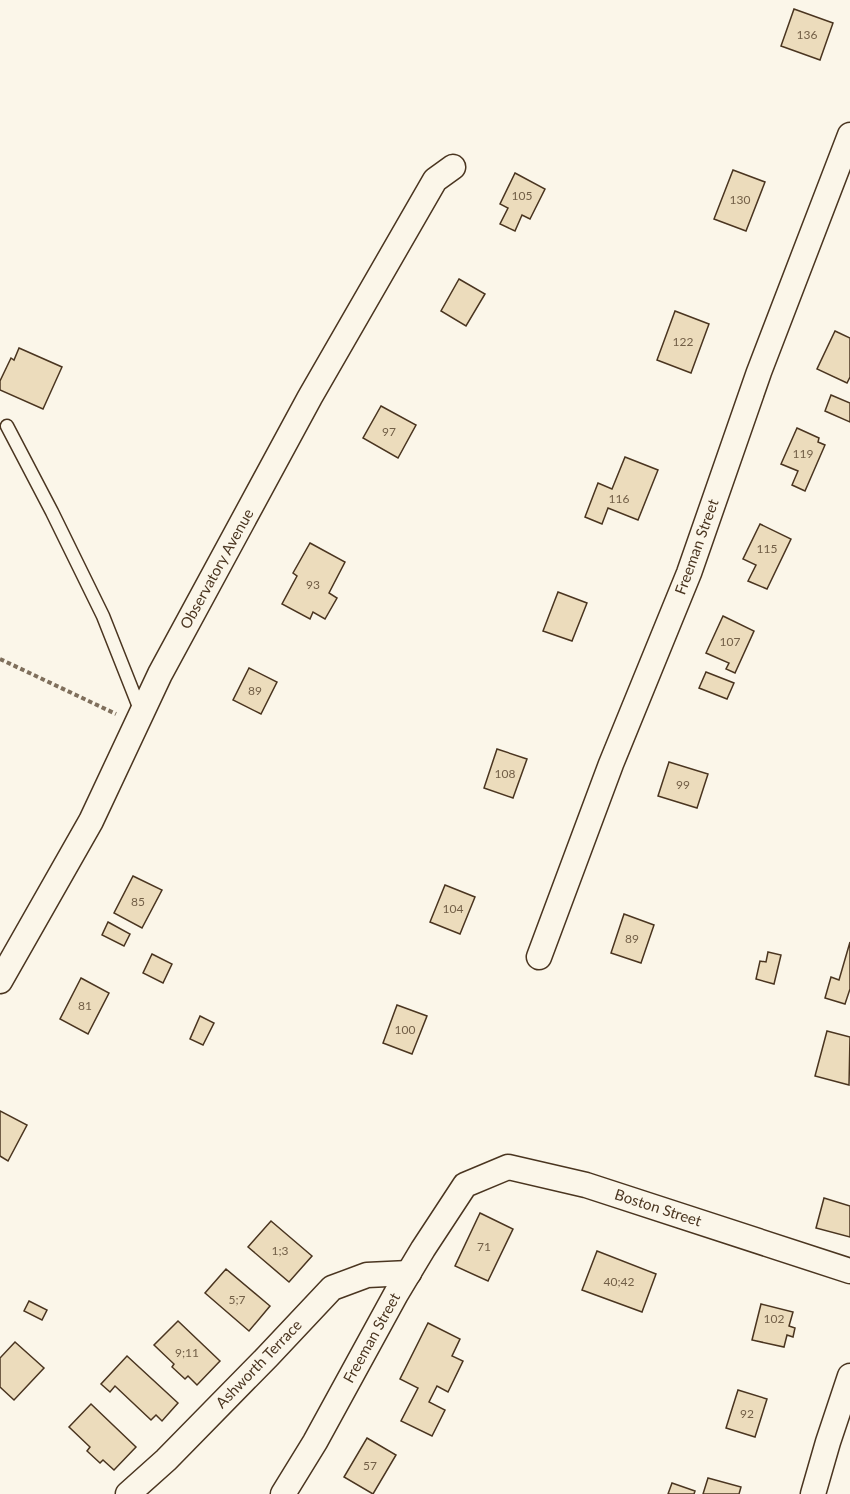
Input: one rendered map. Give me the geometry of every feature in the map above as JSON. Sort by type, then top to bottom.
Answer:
[{"type":"street","name":"Freeman Street","points":[[539,957],[611,764],[689,573],[759,372],[850,135]]},
{"type":"street","name":"Observatory Avenue","points":[[0,981],[91,821],[160,674],[310,397],[435,180],[453,167]]},
{"type":"street","name":"Boston Street","points":[[465,1185],[508,1167],[586,1185],[850,1271]]},
{"type":"street","name":"Freeman Street","points":[[283,1494],[315,1442],[355,1366],[423,1250],[465,1185]]},
{"type":"street","name":"Ashworth Terrace","points":[[128,1494],[174,1452],[332,1288],[367,1275],[409,1274]]},
{"type":"street","points":[[813,1494],[850,1376]]},
{"type":"lane","points":[[8,426],[103,616],[139,719]]},
{"type":"path","points":[[0,659],[139,719]]},
{"type":"building","points":[[794,9],[833,23],[820,60],[781,46]]},
{"type":"building","points":[[733,170],[765,182],[746,231],[714,219]]},
{"type":"building","points":[[515,173],[545,189],[530,219],[522,215],[515,231],[500,224],[508,208],[500,204]]},
{"type":"building","points":[[459,279],[485,294],[466,326],[441,311]]},
{"type":"building","points":[[675,311],[709,324],[691,373],[657,360]]},
{"type":"building","points":[[835,331],[850,338],[850,377],[847,383],[817,369]]},
{"type":"building","points":[[19,348],[62,367],[43,409],[0,390],[0,381],[11,358],[14,360]]},
{"type":"building","points":[[831,395],[850,403],[850,422],[825,411]]},
{"type":"building","points":[[381,406],[416,425],[398,458],[363,438]]},
{"type":"building","points":[[797,428],[819,438],[818,442],[825,445],[805,491],[792,485],[798,471],[781,464]]},
{"type":"building","points":[[625,457],[658,470],[638,520],[608,508],[602,524],[585,517],[598,483],[612,489]]},
{"type":"building","points":[[760,524],[791,539],[767,589],[748,581],[756,565],[743,559]]},
{"type":"building","points":[[310,543],[345,562],[329,593],[337,598],[325,619],[313,612],[310,619],[282,604],[297,576],[293,573]]},
{"type":"building","points":[[558,592],[587,603],[572,641],[543,631]]},
{"type":"building","points":[[723,616],[754,631],[735,673],[726,669],[729,663],[706,653]]},
{"type":"building","points":[[249,668],[277,682],[261,714],[233,700]]},
{"type":"building","points":[[706,672],[734,683],[727,699],[699,688]]},
{"type":"building","points":[[497,749],[527,759],[513,798],[484,788]]},
{"type":"building","points":[[669,762],[708,774],[697,808],[658,796]]},
{"type":"building","points":[[133,876],[162,890],[142,928],[114,913]]},
{"type":"building","points":[[445,885],[475,897],[460,934],[430,922]]},
{"type":"building","points":[[624,914],[654,925],[641,963],[611,953]]},
{"type":"building","points":[[108,922],[130,934],[124,946],[102,935]]},
{"type":"building","points":[[850,942],[850,989],[845,1004],[825,998],[831,977],[839,980]]},
{"type":"building","points":[[768,952],[781,955],[774,984],[756,979],[760,961],[766,962]]},
{"type":"building","points":[[152,954],[172,964],[163,983],[143,973]]},
{"type":"building","points":[[81,978],[109,993],[88,1034],[60,1019]]},
{"type":"building","points":[[397,1005],[427,1016],[412,1054],[383,1043]]},
{"type":"building","points":[[200,1016],[214,1023],[203,1045],[190,1039]]},
{"type":"building","points":[[827,1031],[850,1037],[849,1085],[815,1076]]},
{"type":"building","points":[[0,1111],[27,1125],[8,1161],[0,1156]]},
{"type":"building","points":[[824,1198],[850,1206],[850,1237],[816,1228]]},
{"type":"building","points":[[480,1213],[513,1229],[488,1281],[455,1266]]},
{"type":"building","points":[[271,1221],[312,1256],[289,1282],[248,1247]]},
{"type":"building","points":[[597,1251],[656,1274],[642,1312],[582,1290]]},
{"type":"building","points":[[226,1269],[270,1306],[249,1331],[205,1293]]},
{"type":"building","points":[[29,1301],[47,1310],[42,1320],[24,1311]]},
{"type":"building","points":[[761,1304],[793,1312],[789,1326],[795,1328],[793,1337],[787,1335],[784,1347],[752,1340]]},
{"type":"building","points":[[178,1321],[220,1361],[197,1385],[188,1376],[185,1379],[172,1367],[174,1364],[154,1345]]},
{"type":"building","points":[[428,1323],[460,1339],[452,1356],[463,1361],[448,1392],[437,1386],[429,1402],[445,1410],[432,1436],[401,1421],[418,1388],[400,1379]]},
{"type":"building","points":[[15,1342],[44,1368],[14,1400],[0,1387],[0,1358]]},
{"type":"building","points":[[127,1356],[178,1403],[162,1421],[156,1415],[151,1420],[115,1386],[110,1392],[101,1384]]},
{"type":"building","points":[[738,1390],[767,1399],[755,1437],[726,1428]]},
{"type":"building","points":[[91,1404],[136,1447],[114,1470],[103,1460],[100,1463],[87,1451],[90,1447],[69,1427]]},
{"type":"building","points":[[367,1438],[396,1455],[373,1494],[344,1477]]},
{"type":"building","points":[[708,1478],[741,1487],[739,1494],[703,1494]]},
{"type":"building","points":[[672,1483],[695,1491],[694,1494],[668,1494]]}]
